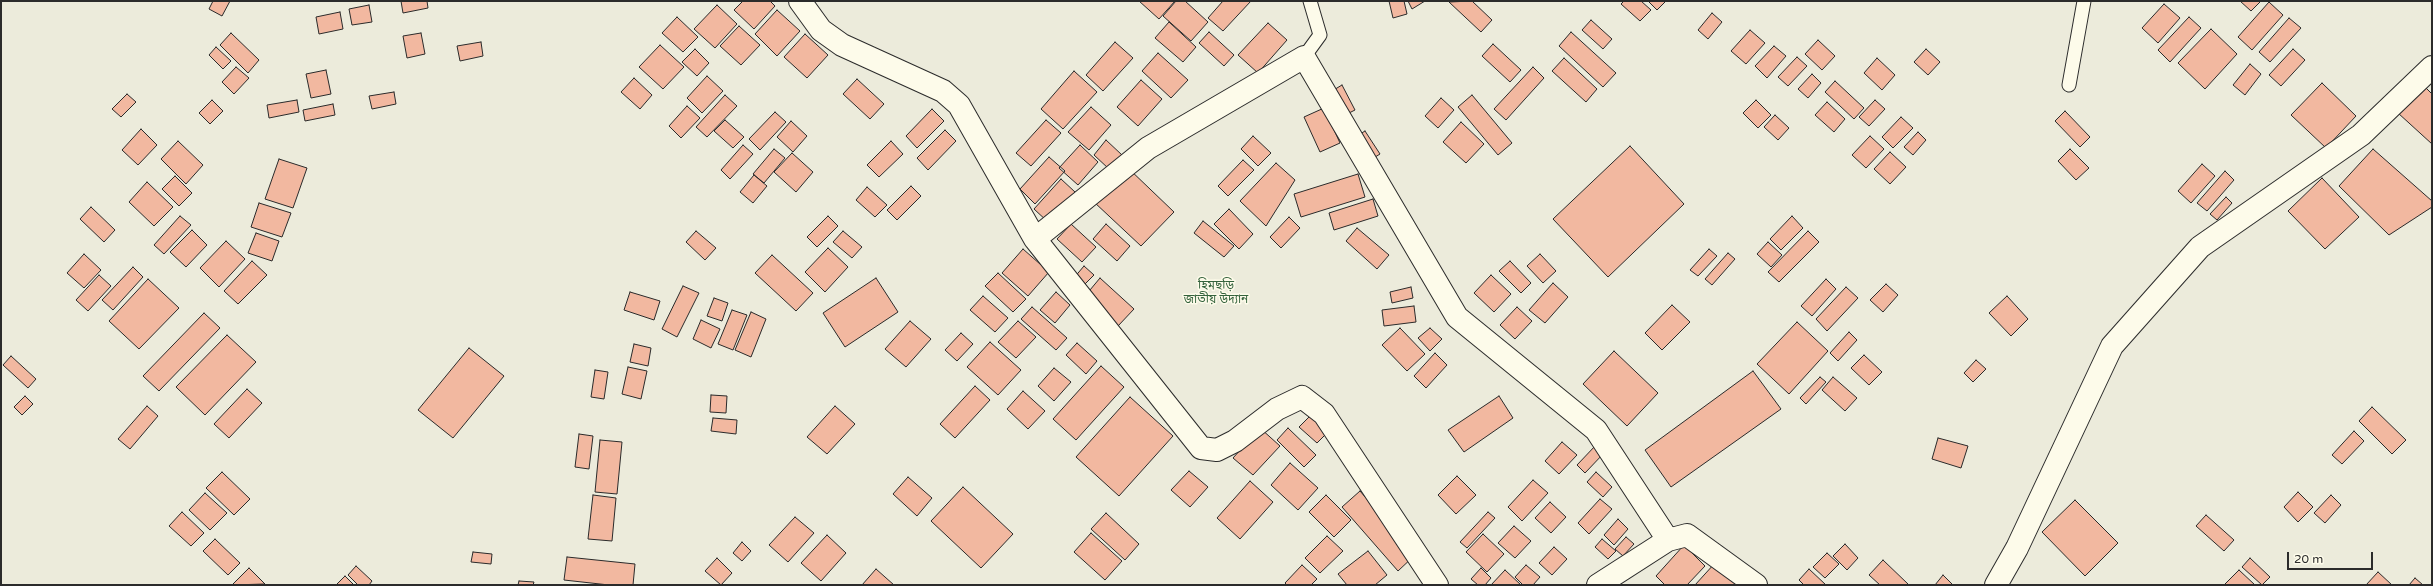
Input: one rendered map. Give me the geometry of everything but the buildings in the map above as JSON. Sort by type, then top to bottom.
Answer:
[{"type":"street","points":[[800,1],[821,30],[842,45],[943,91],[959,105],[1035,238],[1201,448],[1217,450],[1235,441],[1277,409],[1302,397],[1324,414],[1437,585]]},
{"type":"street","points":[[1035,238],[1148,148],[1304,57],[1457,317],[1596,430],[1668,540]]},
{"type":"street","points":[[1996,585],[2017,548],[2112,346],[2200,247],[2360,135],[2432,67]]},
{"type":"street","points":[[1598,585],[1668,540],[1687,535],[1756,585]]},
{"type":"lane","points":[[1304,57],[1320,35],[1310,1]]},
{"type":"lane","points":[[2069,85],[2084,1]]},
{"type":"green space","name":"হিমছড়ি জাতীয় উদ্যান","points":[[1,1],[2432,1],[2432,585],[1,585]]}]
